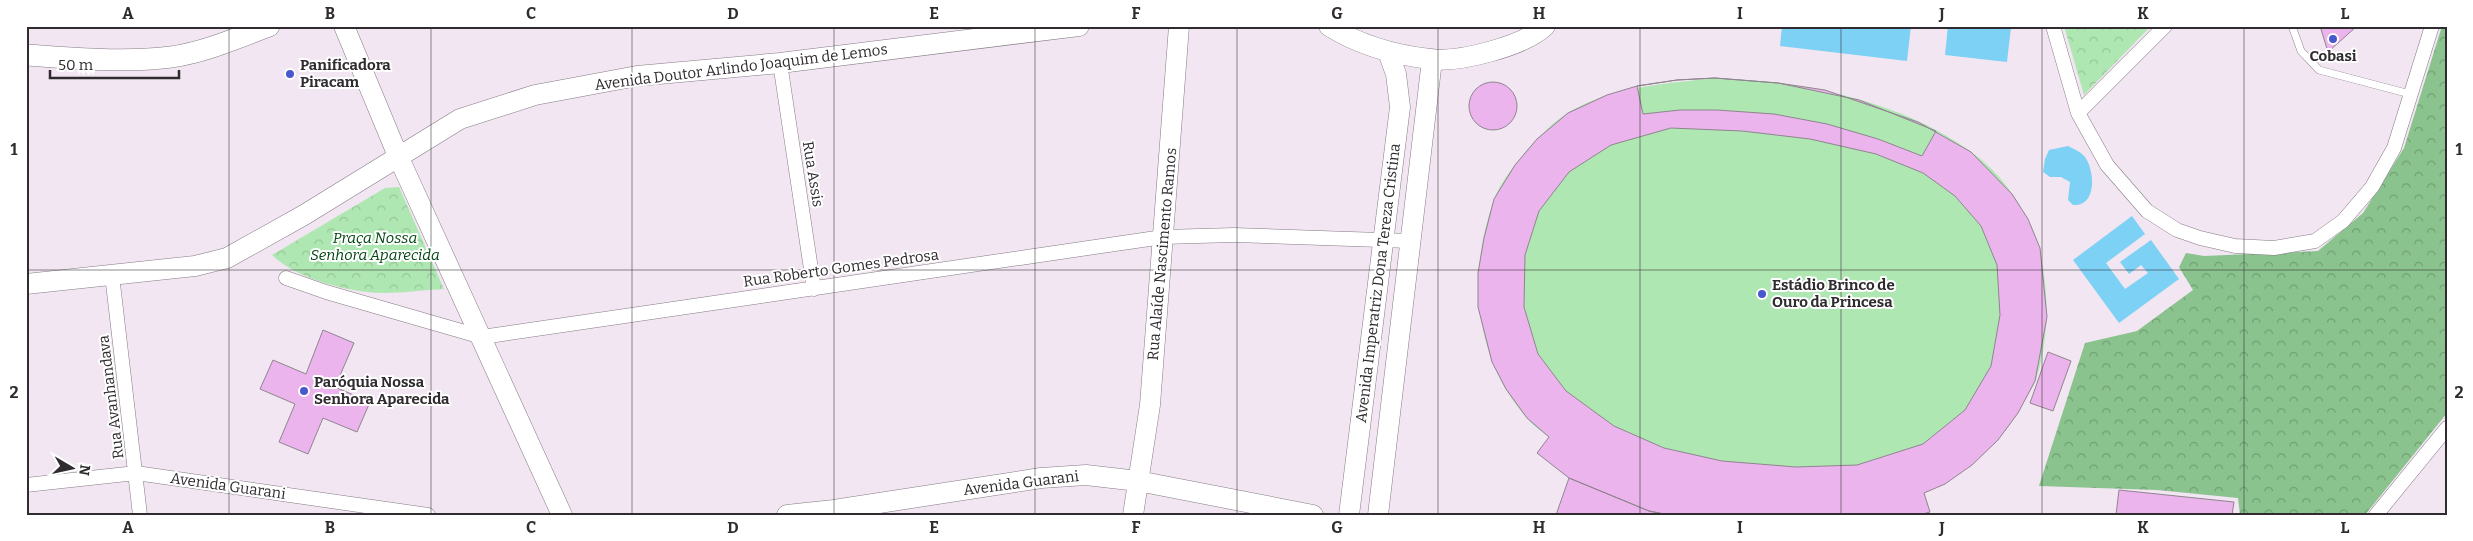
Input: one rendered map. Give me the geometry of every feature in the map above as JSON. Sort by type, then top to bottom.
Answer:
[{"type":"main road","points":[[26,56],[126,61],[172,57],[213,48],[269,26]]},
{"type":"main road","points":[[344,26],[398,156],[562,515]]},
{"type":"main road","name":"Avenida Doutor Arlindo Joaquim de Lemos","points":[[26,284],[195,266],[227,258],[304,215],[460,119],[535,95],[637,76],[780,63],[1079,26]]},
{"type":"main road","name":"Rua Alaíde Nascimento Ramos","points":[[1133,515],[1150,405],[1180,26]]},
{"type":"main road","points":[[1329,26],[1341,34],[1388,52],[1432,60],[1501,50],[1539,32],[1546,26]]},
{"type":"main road","name":"Avenida Imperatriz Dona Tereza Cristina","points":[[1349,515],[1400,107],[1396,74],[1388,52]]},
{"type":"main road","name":"Avenida Imperatriz Dona Tereza Cristina","points":[[1378,515],[1432,60]]},
{"type":"main road","name":"Avenida Guarani","points":[[787,515],[834,510],[1041,478],[1086,475],[1138,481],[1313,515]]},
{"type":"street","points":[[2053,26],[2078,113],[2107,165],[2147,211],[2176,230],[2200,238],[2235,246],[2274,248],[2315,241],[2343,221],[2372,187],[2394,148],[2432,26]]},
{"type":"street","points":[[2078,113],[2165,26]]},
{"type":"street","name":"Rua Assis","points":[[780,63],[814,289]]},
{"type":"street","name":"Rua Roberto Gomes Pedrosa","points":[[286,278],[326,292],[482,337],[1163,237],[1234,235],[1410,241]]},
{"type":"street","name":"Rua Avanhandava","points":[[112,275],[140,515]]},
{"type":"street","points":[[2376,515],[2447,428]]},
{"type":"street","name":"Avenida Guarani","points":[[26,484],[136,473],[428,515]]},
{"type":"lane","points":[[2292,26],[2301,51],[2310,63],[2320,70],[2410,94]]},
{"type":"green space","points":[[2064,26],[2151,26],[2084,95]]},
{"type":"green space","points":[[2442,26],[2447,26],[2447,413],[2365,515],[2240,515],[2238,498],[2157,490],[2039,486],[2085,343],[2137,331],[2193,290],[2179,267],[2186,253],[2204,256],[2318,251],[2363,213],[2404,148]]},
{"type":"green space","name":"Estádio Brinco de Ouro da Princesa","points":[[1715,78],[1748,80],[1815,89],[1848,96],[1912,118],[1942,133],[1970,151],[1995,172],[2015,197],[2030,225],[2040,254],[2045,285],[2046,317],[2043,349],[2036,380],[2016,415],[1995,443],[1983,455],[1955,476],[1924,493],[1930,512],[1919,515],[1610,495],[1569,478],[1537,453],[1549,437],[1528,420],[1509,393],[1495,368],[1480,314],[1480,257],[1485,228],[1497,193],[1508,174],[1527,150],[1563,116],[1586,103],[1622,91]]},
{"type":"green space","name":"Praça Nossa Senhora Aparecida","points":[[399,187],[444,289],[386,293],[355,290],[316,280],[292,270],[272,255],[385,188]]},
{"type":"water","points":[[1782,26],[1911,26],[1907,61],[1780,46]]},
{"type":"water","points":[[1948,26],[2011,27],[2007,62],[1945,55]]},
{"type":"water","points":[[2068,146],[2085,157],[2091,171],[2092,187],[2090,194],[2081,204],[2073,205],[2068,200],[2070,182],[2061,177],[2050,177],[2043,172],[2049,150]]},
{"type":"water","points":[[2132,216],[2145,234],[2106,263],[2125,289],[2148,273],[2141,265],[2129,274],[2120,262],[2151,240],[2179,279],[2119,323],[2073,260]]},
{"type":"building","name":"Cobasi","points":[[2320,26],[2357,26],[2328,52]]},
{"type":"building","points":[[1715,78],[1778,83],[1825,90],[1918,122],[1971,152],[2012,194],[2028,219],[2040,248],[2047,317],[2035,381],[2018,413],[1998,440],[1972,465],[1945,484],[1924,493],[1930,512],[1919,515],[1669,515],[1649,511],[1569,478],[1537,453],[1549,437],[1527,418],[1506,389],[1492,362],[1478,307],[1478,273],[1484,238],[1494,199],[1515,165],[1537,139],[1568,113],[1607,95],[1637,86],[1677,80]],"holes":[[[1671,128],[1742,131],[1810,139],[1876,154],[1923,173],[1955,196],[1981,226],[1997,265],[2000,315],[1991,366],[1965,410],[1923,444],[1857,465],[1796,467],[1722,461],[1664,448],[1614,426],[1566,391],[1538,354],[1524,307],[1525,255],[1539,211],[1569,172],[1611,145]]]},
{"type":"building","points":[[1715,78],[1778,83],[1859,100],[1936,131],[1922,156],[1878,139],[1827,124],[1774,114],[1717,110],[1680,110],[1643,114],[1637,86],[1677,80]]},
{"type":"building","points":[[1488,82],[1498,82],[1510,89],[1517,101],[1517,111],[1510,123],[1498,130],[1488,130],[1480,126],[1473,119],[1469,111],[1469,101],[1473,93],[1480,86]]},
{"type":"building","name":"Paróquia Nossa Senhora Aparecida","points":[[323,330],[354,343],[335,387],[370,402],[357,432],[323,418],[308,454],[279,442],[295,404],[260,389],[273,360],[306,374]]},
{"type":"building","points":[[2048,352],[2071,361],[2053,411],[2030,403]]},
{"type":"building","points":[[1569,478],[1649,511],[1669,515],[1556,515]]},
{"type":"building","points":[[2119,490],[2234,502],[2232,515],[2116,515]]},
{"type":"place","name":"Cobasi","points":[[2333,39]]},
{"type":"place","name":"Panificadora Piracam","points":[[290,74]]},
{"type":"place","name":"Estádio Brinco de Ouro da Princesa","points":[[1762,294]]},
{"type":"place","name":"Paróquia Nossa Senhora Aparecida","points":[[304,391]]}]
